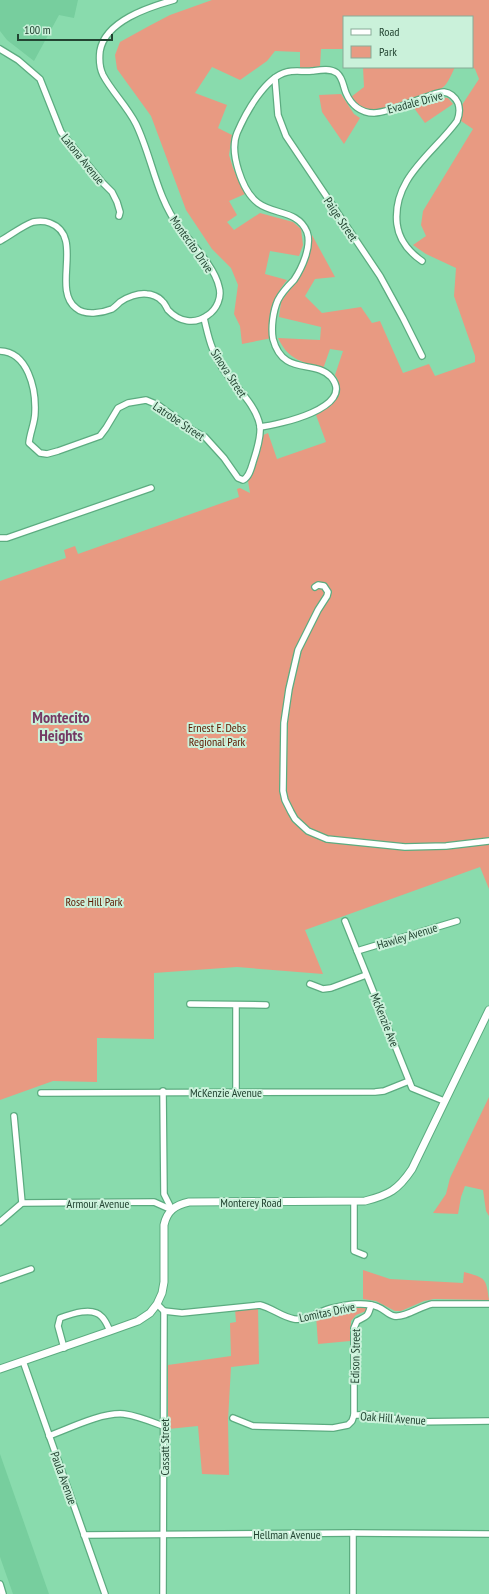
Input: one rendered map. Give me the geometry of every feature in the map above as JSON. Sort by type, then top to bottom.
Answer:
[{"type":"street","name":"Montecito Drive","points":[[174,0],[132,16],[112,30],[105,37],[101,47],[99,67],[137,126],[157,184],[169,210],[179,227],[206,262],[218,282],[220,295],[218,303],[204,318]]},
{"type":"street","name":"Latona Avenue","points":[[0,50],[18,60],[40,79],[61,132],[112,192],[120,212],[119,216]]},
{"type":"street","name":"Evadale Drive","points":[[274,78],[280,74],[292,71],[334,71],[342,79],[346,93],[353,105],[358,109],[372,113],[400,106],[439,93],[450,94],[454,97],[460,109],[457,121],[408,178],[401,190],[396,208],[397,227],[400,235],[408,250],[422,261]]},
{"type":"street","points":[[260,427],[303,416],[328,404],[336,392],[334,382],[331,377],[318,370],[297,365],[285,360],[280,354],[273,338],[272,327],[275,308],[281,295],[297,275],[308,245],[308,234],[297,219],[290,214],[263,206],[256,202],[248,192],[234,158],[234,143],[236,134],[245,116],[274,78]]},
{"type":"street","name":"Paige Street","points":[[274,78],[278,115],[286,136],[380,276],[422,356]]},
{"type":"street","points":[[0,241],[34,222],[48,222],[54,225],[64,236],[66,242],[66,281],[69,300],[73,306],[83,312],[98,312],[113,308],[122,300],[131,296],[147,294],[162,300],[168,309],[188,321],[196,322],[204,318]]},
{"type":"street","name":"Sinova Street","points":[[204,318],[214,354],[223,369],[252,408],[260,427]]},
{"type":"street","name":"Latrobe Street","points":[[0,351],[9,352],[24,363],[31,381],[35,412],[29,443],[40,453],[47,454],[58,451],[100,436],[118,408],[128,402],[146,400],[158,405],[192,430],[205,437],[224,458],[238,478],[243,480],[248,476],[252,464],[260,427]]},
{"type":"street","points":[[0,538],[7,538],[151,488]]},
{"type":"street","points":[[315,587],[318,585],[324,586],[328,592],[298,650],[289,688],[284,723],[283,791],[288,807],[295,819],[308,831],[327,839],[405,847],[446,846],[489,841]]},
{"type":"street","name":"McKenzie Ave","points":[[345,921],[412,1088],[444,1101]]},
{"type":"street","name":"Hawley Avenue","points":[[357,952],[456,921]]},
{"type":"street","points":[[310,984],[323,989],[331,988],[366,975]]},
{"type":"street","points":[[190,1004],[266,1004]]},
{"type":"street","points":[[236,1005],[236,1092]]},
{"type":"street","name":"Monterey Road","points":[[172,1210],[180,1204],[189,1202],[354,1202],[377,1198],[398,1188],[412,1169],[489,1010]]},
{"type":"street","name":"McKenzie Avenue","points":[[42,1093],[375,1092],[384,1091],[409,1081]]},
{"type":"street","points":[[0,1369],[138,1321],[150,1313],[156,1304],[162,1293],[164,1282],[164,1225],[166,1216],[172,1210],[164,1194],[163,1092]]},
{"type":"street","points":[[0,1222],[22,1203],[14,1116]]},
{"type":"street","name":"Armour Avenue","points":[[22,1203],[154,1202],[172,1210]]},
{"type":"street","points":[[354,1202],[354,1251],[364,1255]]},
{"type":"street","points":[[0,1280],[31,1269]]},
{"type":"street","points":[[156,1304],[164,1311]]},
{"type":"street","name":"Lomitas Drive","points":[[164,1311],[182,1313],[260,1305],[270,1307],[285,1316],[295,1319],[304,1318],[331,1308],[349,1305],[371,1305],[378,1307],[394,1316],[401,1316],[426,1305],[432,1304],[489,1304]]},
{"type":"street","name":"Edison Street","points":[[354,1415],[354,1328],[357,1321],[369,1314],[371,1305]]},
{"type":"street","points":[[64,1348],[58,1326],[60,1318],[92,1311],[102,1316],[110,1331]]},
{"type":"street","name":"Cassatt Street","points":[[163,1594],[164,1311]]},
{"type":"street","name":"Paula Avenue","points":[[23,1361],[105,1594]]},
{"type":"street","points":[[49,1436],[110,1415],[123,1414],[140,1417],[163,1426]]},
{"type":"street","name":"Oak Hill Avenue","points":[[234,1418],[253,1426],[333,1428],[348,1425],[352,1421],[354,1415],[378,1415],[409,1422],[489,1421]]},
{"type":"street","points":[[353,1533],[353,1594]]},
{"type":"street","name":"Hellman Avenue","points":[[84,1535],[353,1533],[489,1534]]},
{"type":"street","points":[[0,1584],[3,1594]]},
{"type":"shaded area","points":[[0,0],[78,0],[74,18],[59,15],[34,61],[7,40],[0,31]]},
{"type":"shaded area","points":[[0,1454],[49,1594],[13,1594],[0,1557]]},
{"type":"green space","name":"Ernest E. Debs Regional Park","points":[[212,0],[489,0],[489,889],[480,867],[305,930],[323,974],[237,967],[154,973],[154,1039],[97,1038],[97,1082],[53,1081],[0,1100],[0,581],[66,558],[64,550],[75,546],[78,554],[239,497],[237,489],[240,488],[250,493],[248,481],[261,436],[268,433],[277,459],[326,442],[316,415],[331,405],[339,395],[338,380],[335,375],[343,351],[330,349],[323,369],[302,362],[292,356],[282,346],[278,338],[320,340],[321,327],[279,317],[281,302],[303,270],[309,254],[312,235],[335,277],[315,279],[305,296],[322,313],[361,307],[372,323],[380,321],[403,373],[429,364],[435,376],[475,362],[475,356],[454,296],[456,268],[426,254],[413,245],[426,236],[421,225],[423,211],[473,129],[461,121],[462,105],[479,79],[473,68],[473,16],[343,16],[343,49],[321,49],[320,67],[300,70],[300,52],[275,51],[267,61],[240,80],[212,67],[195,93],[227,105],[218,128],[232,135],[229,155],[233,168],[245,194],[229,201],[237,215],[227,222],[234,230],[260,213],[293,222],[301,229],[303,245],[299,256],[270,251],[265,274],[287,280],[274,300],[272,307],[270,321],[272,338],[242,344],[240,326],[234,314],[238,285],[231,268],[212,249],[186,210],[151,116],[117,69],[115,55],[120,42],[170,15]]},
{"type":"green space","points":[[363,68],[455,68],[450,78],[442,88],[393,106],[373,110],[360,107],[351,97],[364,87]]},
{"type":"green space","points":[[341,94],[354,114],[360,118],[344,144],[322,112],[319,95]]},
{"type":"green space","points":[[437,97],[448,98],[453,104],[425,123],[414,108]]},
{"type":"green space","points":[[489,1097],[489,1216],[486,1211],[483,1190],[465,1186],[461,1197],[458,1214],[433,1213],[446,1194],[450,1178]]},
{"type":"green space","points":[[363,1270],[390,1279],[463,1283],[464,1272],[484,1280],[487,1287],[489,1300],[434,1299],[424,1301],[401,1311],[395,1311],[376,1301],[363,1299]]},
{"type":"green space","points":[[258,1306],[259,1364],[231,1367],[228,1420],[229,1475],[202,1474],[198,1426],[168,1429],[168,1365],[231,1356],[230,1323],[236,1322],[235,1309]]},
{"type":"green space","points":[[363,1306],[366,1308],[366,1311],[356,1315],[351,1321],[350,1341],[318,1344],[316,1315],[329,1310]]},
{"type":"district","name":"Montecito Heights","points":[[61,726]]},
{"type":"park label","name":"Rose Hill Park","points":[[94,901]]}]
